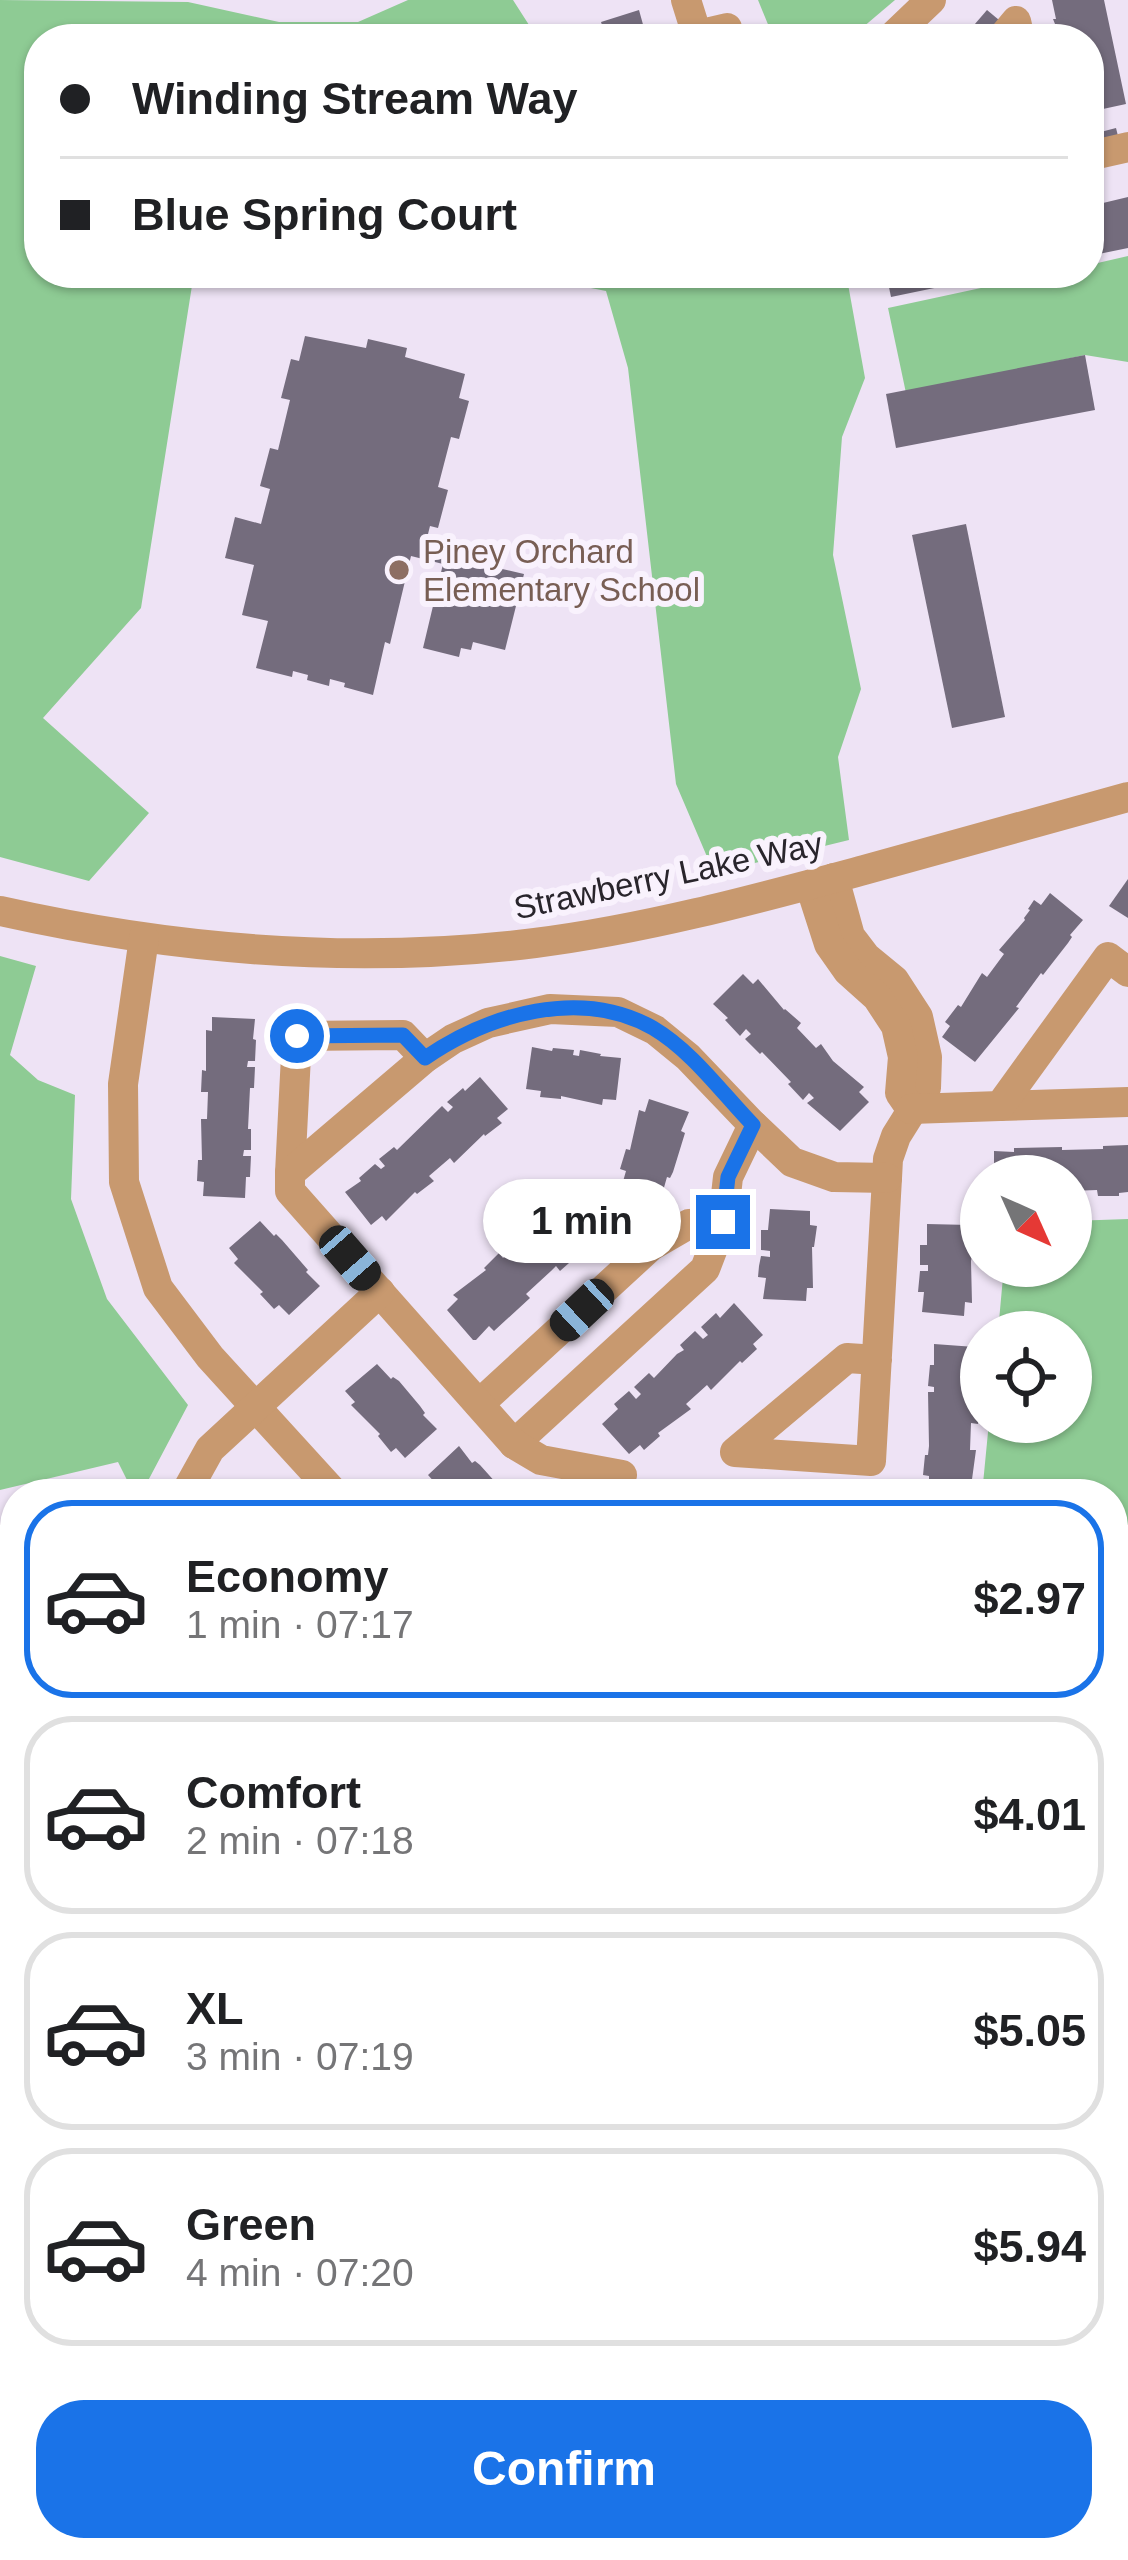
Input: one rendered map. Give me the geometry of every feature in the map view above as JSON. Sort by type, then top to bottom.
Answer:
[{"type":"street","points":[[906,24],[931,0]]},
{"type":"street","name":"Strawberry Lake Way","points":[[0,911],[144,938],[241,948],[387,954],[535,943],[756,899],[1128,797]]},
{"type":"street","points":[[822,881],[850,936],[894,980],[918,1017],[927,1057],[926,1088],[887,1159],[887,1178],[877,1360],[871,1461],[735,1452],[847,1358],[877,1360]]},
{"type":"street","points":[[144,938],[122,1084],[124,1182],[158,1288],[210,1358],[321,1479]]},
{"type":"street","points":[[1000,1106],[1108,957],[1128,972]]},
{"type":"street","points":[[290,1173],[453,1039],[488,1022],[550,1009],[618,1012],[655,1030],[792,1162],[834,1177],[887,1178]]},
{"type":"street","points":[[425,1058],[403,1035],[297,1036],[290,1191],[514,1444],[541,1460],[622,1475]]},
{"type":"street","points":[[911,1109],[1128,1102]]},
{"type":"street","points":[[514,1444],[705,1270],[723,1222],[728,1177],[753,1125]]},
{"type":"street","points":[[479,1404],[651,1246],[689,1224],[723,1222]]},
{"type":"street","points":[[193,1479],[210,1449],[380,1292]]},
{"type":"green space","points":[[0,0],[188,2],[279,22],[358,22],[408,0],[513,0],[528,24],[24,24],[24,288],[192,288],[141,608],[43,718],[149,813],[89,881],[0,857]]},
{"type":"green space","points":[[758,0],[895,0],[867,24],[768,24]]},
{"type":"green space","points":[[1128,256],[1128,362],[1085,355],[906,393],[888,308],[981,288],[1104,288],[1104,262]]},
{"type":"green space","points":[[591,288],[849,288],[865,378],[842,437],[833,555],[861,689],[838,757],[849,840],[714,873],[676,784],[628,368],[606,291]]},
{"type":"green space","points":[[0,956],[36,966],[10,1055],[38,1080],[75,1095],[71,1199],[107,1299],[188,1405],[149,1479],[126,1479],[118,1462],[46,1479],[0,1479]]},
{"type":"green space","points":[[1128,1219],[1128,1479],[983,1479],[987,1443],[1092,1443],[1092,1311],[1000,1311],[1002,1287],[1092,1287],[1092,1220]]},
{"type":"building","points":[[1052,0],[1104,0],[1126,104],[1104,109],[1104,24],[1055,24]]},
{"type":"building","points":[[639,10],[643,24],[602,24]]},
{"type":"building","points":[[987,10],[999,20],[996,24],[975,24]]},
{"type":"building","points":[[1116,128],[1120,144],[1104,148],[1104,131]]},
{"type":"building","points":[[1128,197],[1128,248],[1104,253],[1104,203]]},
{"type":"building","points":[[889,288],[934,288],[891,297]]},
{"type":"building","points":[[305,336],[366,348],[368,339],[407,348],[405,357],[465,374],[459,398],[469,401],[459,439],[451,437],[438,487],[448,490],[438,528],[430,526],[424,550],[478,563],[479,559],[524,574],[505,650],[473,642],[471,650],[461,648],[459,657],[423,648],[443,564],[411,556],[373,695],[330,679],[329,686],[293,671],[292,677],[256,668],[268,621],[242,615],[254,565],[225,558],[235,517],[261,524],[270,489],[260,486],[270,448],[278,450],[290,400],[281,398],[291,359],[299,361]]},
{"type":"building","points":[[1085,355],[1095,410],[896,448],[886,394]]},
{"type":"building","points":[[966,524],[1005,717],[952,728],[912,535]]},
{"type":"building","points":[[1128,879],[1128,918],[1109,906]]},
{"type":"building","points":[[1050,893],[1083,920],[975,1062],[942,1037],[950,1026],[945,1022],[961,1007],[982,973],[987,977],[1004,954],[999,950],[1025,920],[1034,900],[1041,905]]},
{"type":"building","points":[[743,974],[753,984],[758,979],[801,1023],[797,1028],[816,1048],[821,1044],[864,1087],[859,1092],[869,1102],[840,1131],[807,1103],[814,1098],[809,1093],[803,1100],[788,1084],[791,1082],[745,1039],[751,1034],[746,1029],[740,1036],[713,1004]]},
{"type":"building","points":[[212,1017],[255,1019],[255,1061],[248,1061],[247,1067],[255,1067],[248,1129],[251,1150],[244,1150],[243,1156],[251,1156],[245,1198],[203,1196],[204,1182],[197,1181],[198,1160],[202,1160],[201,1119],[207,1119],[208,1092],[201,1092],[202,1070],[206,1071],[206,1030],[212,1031]]},
{"type":"building","points":[[532,1047],[621,1058],[616,1100],[603,1099],[602,1105],[561,1096],[540,1097],[541,1091],[526,1089]]},
{"type":"building","points":[[480,1077],[508,1109],[497,1118],[502,1123],[454,1163],[450,1158],[429,1176],[434,1181],[415,1192],[386,1221],[382,1216],[371,1225],[345,1192],[375,1164],[381,1169],[385,1166],[379,1159],[394,1147],[397,1150],[442,1106],[448,1112],[453,1107],[447,1102]]},
{"type":"building","points":[[649,1099],[689,1112],[661,1198],[622,1185],[626,1171],[620,1169],[626,1149],[630,1150],[639,1110],[645,1112]]},
{"type":"building","points":[[1128,1145],[1128,1192],[1119,1196],[1098,1196],[1097,1190],[1092,1190],[1092,1155],[994,1155],[994,1151],[1014,1152],[1014,1148]]},
{"type":"building","points":[[580,1189],[608,1220],[592,1234],[596,1239],[560,1271],[556,1266],[494,1331],[489,1326],[473,1340],[447,1310],[458,1299],[453,1295],[486,1270],[499,1253],[503,1258],[524,1240],[519,1235],[552,1211],[565,1193],[570,1199]]},
{"type":"building","points":[[770,1209],[810,1211],[810,1225],[817,1226],[812,1247],[813,1288],[807,1288],[806,1301],[763,1299],[766,1278],[758,1277],[759,1266],[761,1256],[770,1257],[770,1251],[761,1250],[761,1230],[768,1230]]},
{"type":"building","points":[[260,1221],[320,1286],[289,1315],[279,1305],[274,1309],[260,1294],[263,1292],[234,1263],[238,1259],[229,1248]]},
{"type":"building","points":[[927,1224],[960,1225],[960,1287],[972,1287],[972,1303],[965,1302],[960,1316],[922,1312],[920,1271],[928,1271],[928,1265],[920,1265],[920,1245],[927,1245]]},
{"type":"building","points":[[734,1303],[763,1335],[753,1344],[757,1349],[711,1390],[707,1385],[686,1404],[691,1409],[658,1433],[644,1450],[640,1445],[629,1454],[602,1424],[618,1409],[614,1404],[629,1391],[636,1399],[641,1394],[634,1387],[649,1373],[654,1378],[684,1350],[680,1345],[695,1331],[703,1339],[708,1335],[701,1327],[716,1313],[720,1318]]},
{"type":"building","points":[[934,1344],[960,1346],[960,1443],[970,1443],[970,1450],[976,1450],[972,1479],[923,1475],[929,1446],[928,1392],[934,1392],[928,1386],[930,1365],[934,1365]]},
{"type":"building","points":[[377,1364],[399,1381],[437,1429],[405,1458],[396,1448],[391,1452],[351,1405],[355,1402],[345,1391]]},
{"type":"building","points":[[459,1446],[493,1479],[432,1479],[428,1475]]},
{"type":"place","name":"Piney Orchard Elementary School","points":[[399,570]]},
{"type":"route","points":[[297,1036],[403,1035],[425,1058],[488,1022],[550,1009],[618,1012],[655,1030],[688,1057],[753,1125],[728,1177],[723,1222]]}]
